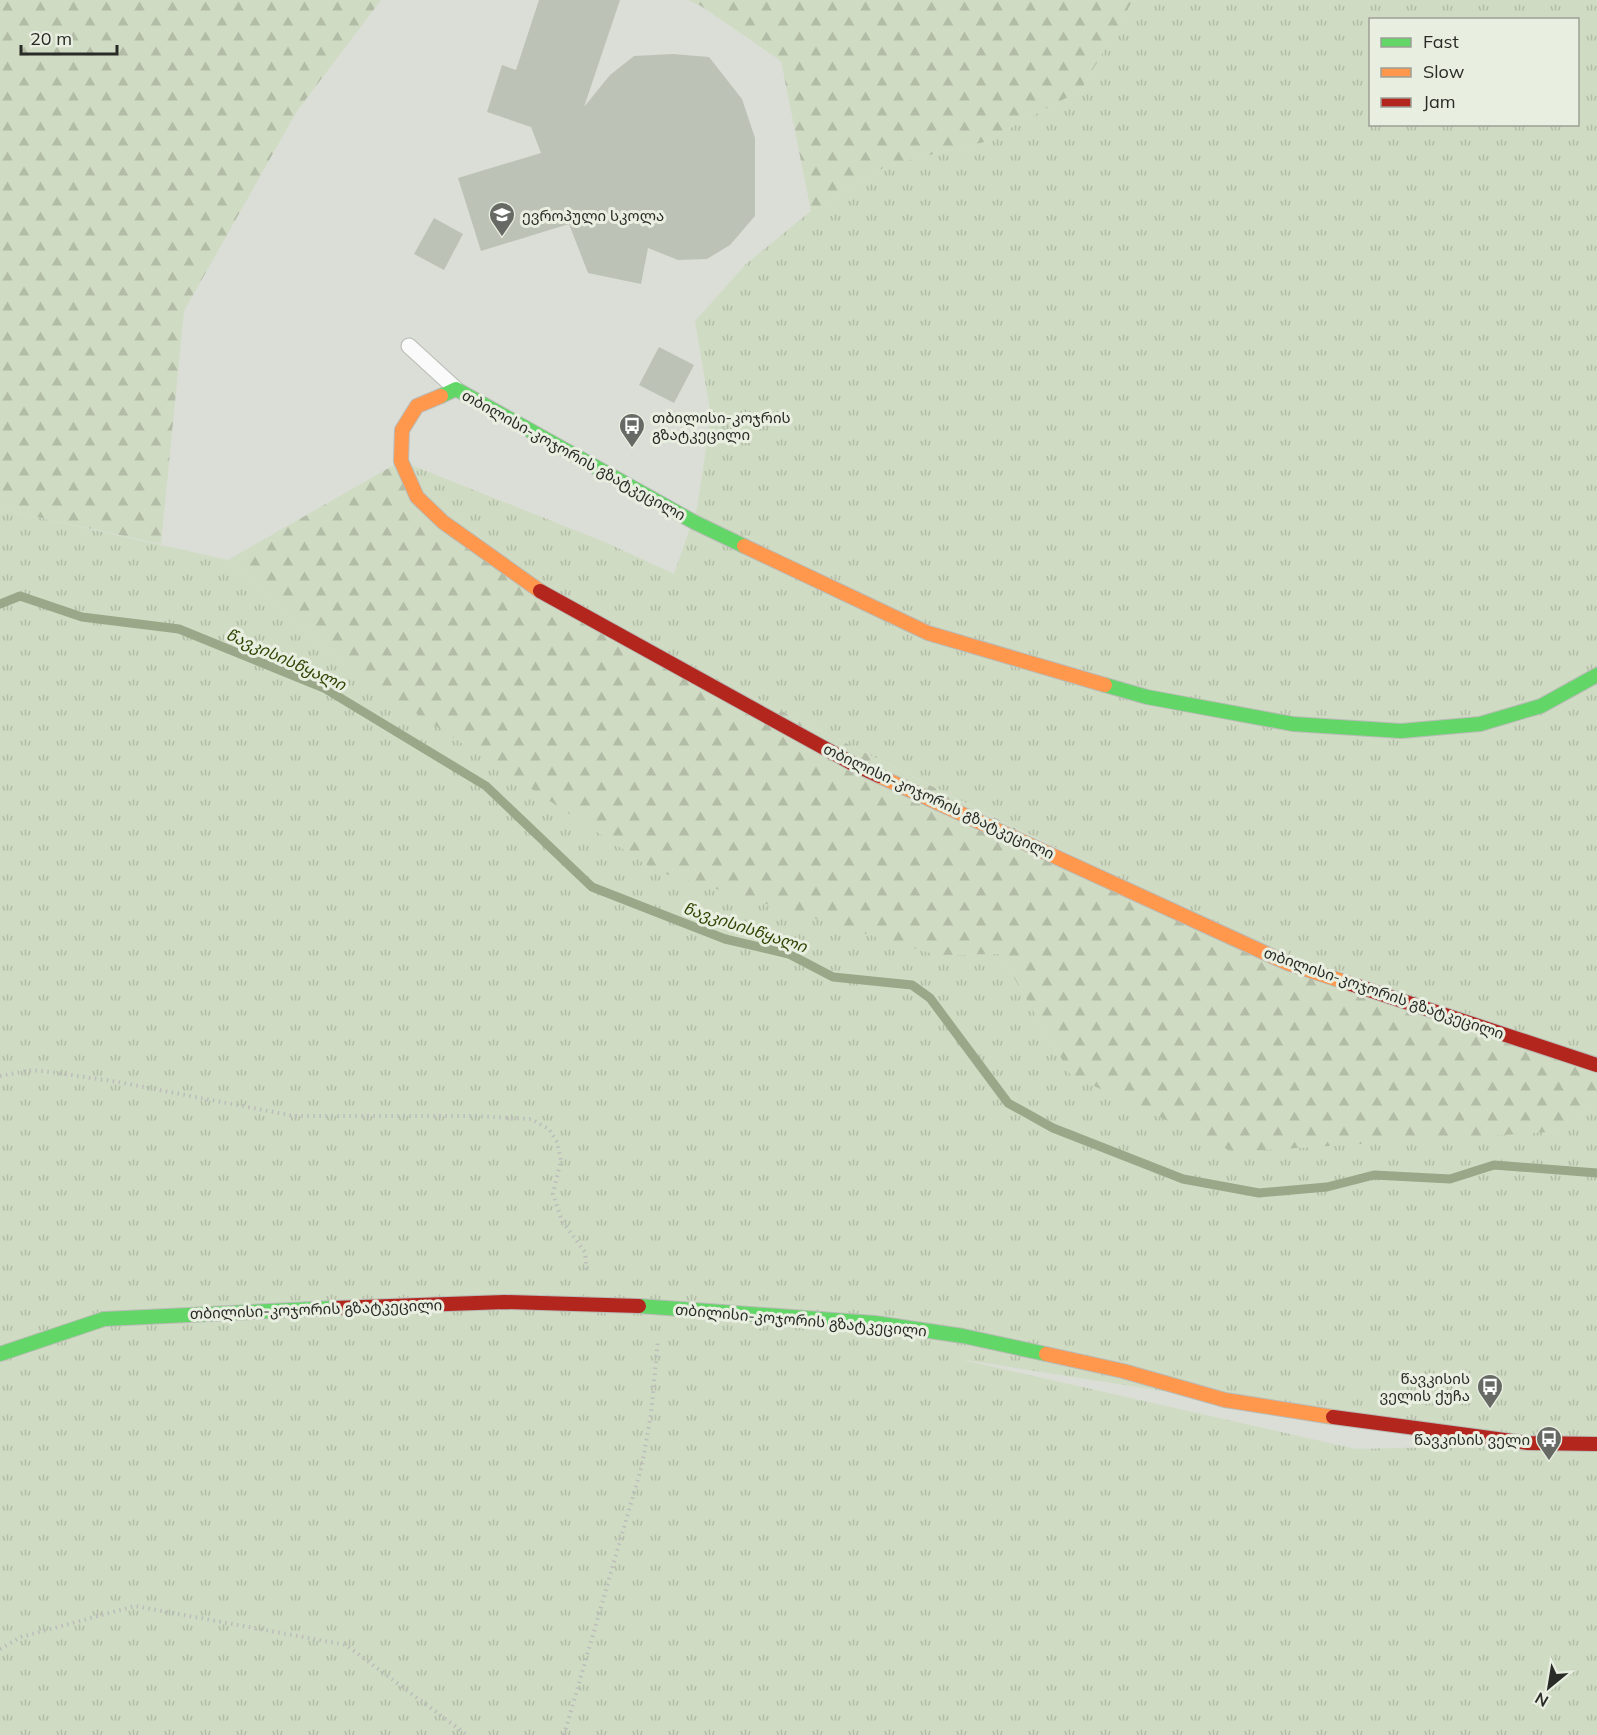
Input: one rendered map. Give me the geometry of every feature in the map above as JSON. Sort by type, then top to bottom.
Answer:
[{"type":"main road","name":"თბილისი-კოჯორის გზატკეცილი","points":[[1597,675],[1541,706],[1480,724],[1401,730],[1293,724],[1147,697],[928,633],[694,522],[456,389],[417,406],[402,430],[401,461],[417,497],[443,522],[531,586],[855,765],[1287,963],[1597,1065]]},
{"type":"main road","name":"თბილისი-კოჯორის გზატკეცილი","points":[[0,1354],[104,1319],[506,1302],[660,1307],[875,1323],[952,1334],[1122,1371],[1225,1400],[1375,1424],[1516,1442],[1597,1444]]},
{"type":"lane","points":[[408,346],[456,389]]},
{"type":"path","points":[[0,1076],[32,1070],[57,1073],[118,1082],[294,1116],[474,1116],[531,1119],[549,1129],[557,1142],[561,1160],[553,1194],[562,1221],[585,1252],[589,1306]]},
{"type":"path","points":[[564,1735],[642,1465],[651,1414],[660,1307]]},
{"type":"path","points":[[0,1649],[21,1637],[135,1606],[346,1645],[467,1735]]},
{"type":"green space","points":[[0,0],[381,0],[297,111],[184,311],[161,544],[0,509]]},
{"type":"green space","points":[[688,0],[1133,0],[1081,90],[984,142],[888,165],[811,211],[781,61],[701,6]]},
{"type":"green space","points":[[1133,0],[1597,0],[1597,1065],[1287,963],[531,586],[401,461],[607,543],[674,574],[697,508],[711,416],[695,321],[746,264],[811,211],[888,165],[984,142],[1081,90]]},
{"type":"green space","points":[[401,461],[531,586],[1286,963],[1597,1065],[1597,1107],[1548,1132],[1233,1152],[1071,1075],[1000,954],[937,955],[656,871],[346,667],[228,560]]},
{"type":"green space","points":[[0,509],[228,560],[346,667],[937,955],[1000,954],[1071,1075],[1548,1132],[1597,1107],[1597,1735],[0,1735]],"holes":[[[959,1359],[1375,1424],[1531,1445],[1356,1449]]]},
{"type":"building","points":[[539,0],[620,0],[584,107],[610,75],[634,56],[673,54],[709,57],[742,99],[755,138],[755,216],[730,245],[707,259],[678,260],[648,248],[641,284],[588,273],[569,224],[481,251],[458,178],[541,153],[531,127],[487,112],[502,65],[516,70]]},
{"type":"building","points":[[434,218],[463,234],[444,270],[414,254]]},
{"type":"building","points":[[659,347],[694,365],[674,403],[639,385]]},
{"type":"waterway","name":"წავკისისწყალი","points":[[0,604],[20,596],[82,617],[179,629],[324,688],[486,786],[592,887],[725,939],[789,954],[833,977],[912,985],[930,998],[1008,1103],[1053,1128],[1183,1179],[1259,1193],[1327,1187],[1374,1175],[1450,1179],[1494,1165],[1597,1173]]},
{"type":"traffic: fast","points":[[441,396],[456,389],[694,522],[744,546]]},
{"type":"traffic: fast","points":[[1105,685],[1147,697],[1293,724],[1401,731],[1480,724],[1541,706],[1597,675]]},
{"type":"traffic: fast","points":[[639,1306],[875,1323],[963,1336],[1046,1354]]},
{"type":"traffic: fast","points":[[0,1354],[104,1319],[334,1308]]},
{"type":"traffic: slow","points":[[441,396],[417,406],[402,430],[401,461],[417,497],[443,522],[540,591]]},
{"type":"traffic: slow","points":[[744,546],[928,633],[1105,685]]},
{"type":"traffic: slow","points":[[879,776],[1287,963],[1351,984]]},
{"type":"traffic: slow","points":[[1046,1354],[1123,1371],[1225,1400],[1333,1417]]},
{"type":"traffic: jam","points":[[540,591],[855,765],[879,776]]},
{"type":"traffic: jam","points":[[1351,984],[1597,1065]]},
{"type":"traffic: jam","points":[[334,1308],[505,1302],[639,1306]]},
{"type":"traffic: jam","points":[[1333,1417],[1528,1443],[1597,1444]]},
{"type":"place","name":"ევროპული სკოლა","points":[[502,238]]},
{"type":"place","name":"თბილისი-კოჯრის გზატკეცილი","points":[[632,449]]},
{"type":"place","name":"წავკისის ველის ქუჩა","points":[[1490,1410]]},
{"type":"place","name":"წავკისის ველი","points":[[1549,1462]]}]
